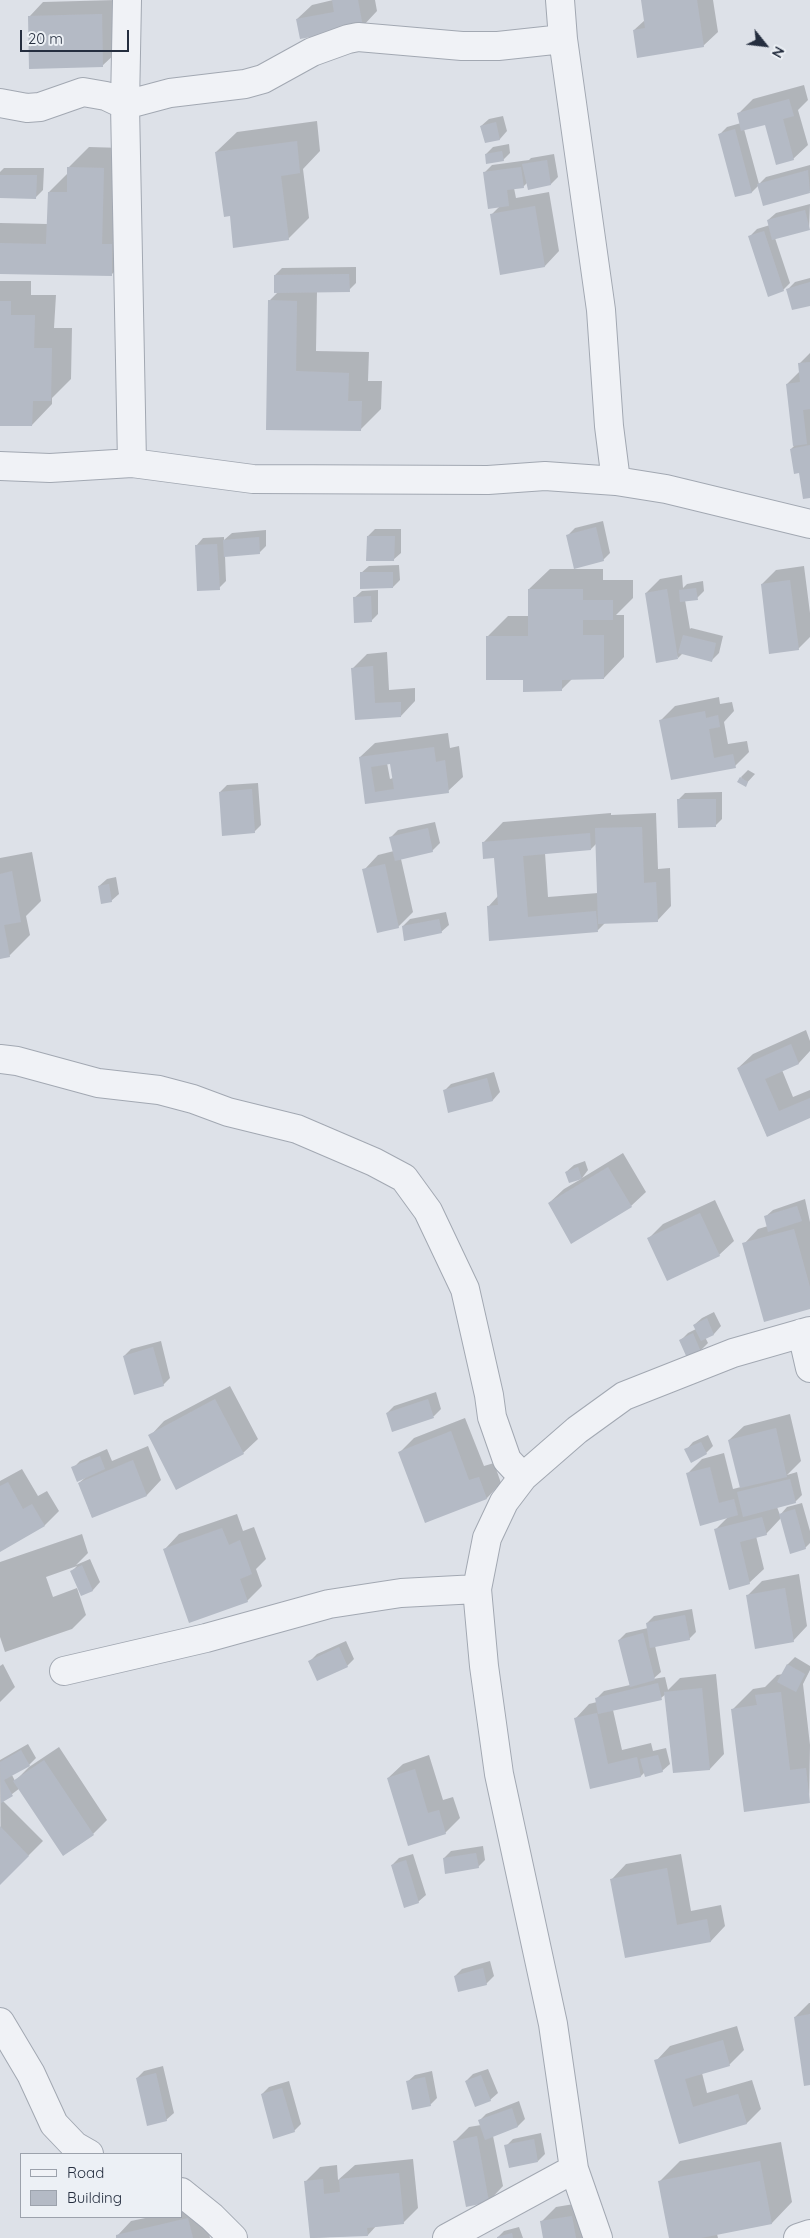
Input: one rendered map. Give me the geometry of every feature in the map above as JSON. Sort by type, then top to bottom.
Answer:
[{"type":"street","points":[[127,0],[125,105],[132,462]]},
{"type":"street","points":[[560,0],[563,39],[601,310],[609,426],[616,481]]},
{"type":"street","points":[[0,103],[27,108],[40,107],[83,92],[106,96],[125,105],[170,93],[254,82],[312,52],[358,37],[462,46],[498,46],[563,39]]},
{"type":"street","points":[[0,466],[50,468],[132,462],[253,479],[488,480],[545,476],[616,481],[666,489],[810,524]]},
{"type":"street","points":[[0,1059],[17,1061],[98,1083],[158,1090],[193,1099],[228,1112],[297,1129],[374,1162],[404,1178],[428,1212],[465,1289],[489,1394],[492,1417],[507,1460],[523,1477]]},
{"type":"street","points":[[598,2238],[574,2169],[553,2024],[499,1774],[484,1666],[477,1589],[486,1538],[504,1502],[523,1477],[577,1430],[624,1396],[733,1353],[806,1332],[810,1368]]},
{"type":"street","points":[[64,1671],[206,1638],[329,1604],[401,1593],[477,1589]]},
{"type":"street","points":[[0,2022],[31,2074],[54,2124],[74,2146],[87,2153]]},
{"type":"street","points":[[447,2238],[574,2169]]},
{"type":"street","points":[[182,2193],[212,2217],[233,2238]]},
{"type":"street","points":[[798,2238],[810,2234]]},
{"type":"building","points":[[332,0],[358,0],[363,27],[300,39],[296,19],[334,12]]},
{"type":"building","points":[[641,0],[697,0],[704,47],[637,58],[633,30],[645,28]]},
{"type":"building","points":[[102,14],[103,67],[29,69],[28,16]]},
{"type":"building","points":[[789,99],[794,116],[783,119],[794,160],[776,165],[765,125],[741,131],[737,113]]},
{"type":"building","points":[[496,122],[500,140],[485,143],[480,126]]},
{"type":"building","points":[[735,129],[752,193],[735,197],[718,134]]},
{"type":"building","points":[[297,141],[300,173],[281,176],[289,240],[233,248],[230,216],[224,217],[215,152]]},
{"type":"building","points":[[502,151],[504,161],[486,164],[485,154]]},
{"type":"building","points":[[547,160],[551,185],[528,190],[522,164]]},
{"type":"building","points":[[67,167],[104,168],[102,244],[112,244],[112,276],[0,274],[0,243],[46,244],[48,192],[67,192]]},
{"type":"building","points":[[521,167],[524,188],[507,190],[509,206],[488,209],[483,172]]},
{"type":"building","points":[[808,170],[810,193],[763,206],[757,184]]},
{"type":"building","points":[[0,175],[37,175],[36,199],[0,198]]},
{"type":"building","points":[[535,206],[545,267],[500,275],[490,214]]},
{"type":"building","points":[[805,210],[810,230],[772,240],[767,220]]},
{"type":"building","points":[[764,231],[784,291],[768,297],[748,236]]},
{"type":"building","points":[[349,274],[350,292],[274,293],[274,275]]},
{"type":"building","points":[[810,282],[810,306],[792,310],[786,289]]},
{"type":"building","points":[[268,300],[297,301],[296,371],[349,373],[348,401],[362,401],[361,431],[266,430]]},
{"type":"building","points":[[0,301],[11,301],[11,315],[35,315],[34,348],[52,348],[51,401],[33,401],[32,426],[0,426]]},
{"type":"building","points":[[810,362],[810,409],[803,410],[807,444],[793,446],[786,384],[800,382],[798,363]]},
{"type":"building","points":[[810,445],[810,498],[803,499],[799,473],[794,474],[790,449]]},
{"type":"building","points":[[596,527],[604,561],[574,569],[566,535]]},
{"type":"building","points":[[367,536],[395,536],[394,561],[366,561]]},
{"type":"building","points":[[259,537],[260,554],[224,557],[223,540]]},
{"type":"building","points":[[217,544],[220,590],[197,591],[195,545]]},
{"type":"building","points":[[360,572],[393,572],[393,588],[360,589]]},
{"type":"building","points":[[790,580],[799,650],[769,654],[761,584]]},
{"type":"building","points":[[696,588],[698,600],[680,602],[679,590]]},
{"type":"building","points":[[528,589],[583,589],[583,600],[613,600],[613,620],[583,620],[583,635],[604,635],[604,679],[562,680],[562,691],[523,692],[523,680],[486,680],[486,636],[528,636]]},
{"type":"building","points":[[667,589],[678,659],[656,663],[645,593]]},
{"type":"building","points":[[371,596],[372,622],[354,623],[353,597]]},
{"type":"building","points":[[683,635],[716,643],[712,662],[678,653]]},
{"type":"building","points":[[373,666],[375,703],[401,702],[401,717],[355,720],[351,668]]},
{"type":"building","points":[[705,711],[706,718],[718,715],[720,727],[709,729],[714,758],[733,754],[736,768],[671,780],[659,720]]},
{"type":"building","points":[[434,747],[436,762],[445,760],[449,793],[365,804],[359,757]],"holes":[[[390,764],[394,789],[375,792],[371,767]]]},
{"type":"building","points":[[740,777],[748,782],[746,787],[737,782]]},
{"type":"building","points":[[252,789],[255,833],[222,836],[219,792]]},
{"type":"building","points":[[677,799],[716,799],[716,827],[678,828]]},
{"type":"building","points":[[642,827],[644,883],[656,882],[658,922],[598,924],[595,828]]},
{"type":"building","points":[[428,828],[433,852],[395,861],[389,837]]},
{"type":"building","points":[[590,833],[591,850],[523,856],[528,917],[596,911],[598,932],[489,941],[487,906],[498,905],[494,858],[483,859],[482,842]]},
{"type":"building","points":[[385,864],[399,928],[377,933],[362,869]]},
{"type":"building","points":[[12,871],[21,922],[4,925],[10,957],[0,959],[0,874]]},
{"type":"building","points":[[109,884],[112,902],[101,904],[98,886]]},
{"type":"building","points":[[439,919],[442,933],[404,941],[402,926]]},
{"type":"building","points":[[791,1044],[799,1064],[765,1079],[779,1111],[810,1098],[810,1118],[767,1137],[737,1068]]},
{"type":"building","points":[[487,1078],[493,1101],[448,1113],[443,1090]]},
{"type":"building","points":[[578,1167],[582,1179],[569,1183],[565,1172]]},
{"type":"building","points":[[608,1167],[632,1207],[571,1244],[548,1203]]},
{"type":"building","points":[[797,1206],[802,1221],[768,1232],[764,1216]]},
{"type":"building","points":[[700,1213],[720,1256],[667,1281],[647,1238]]},
{"type":"building","points":[[794,1229],[810,1287],[810,1309],[764,1322],[742,1243]]},
{"type":"building","points":[[707,1318],[714,1335],[701,1341],[693,1325]]},
{"type":"building","points":[[693,1333],[701,1352],[687,1358],[679,1340]]},
{"type":"building","points":[[153,1347],[164,1386],[134,1395],[123,1356]]},
{"type":"building","points":[[215,1399],[244,1454],[176,1490],[148,1435]]},
{"type":"building","points":[[428,1399],[434,1418],[392,1432],[386,1413]]},
{"type":"building","points":[[776,1428],[787,1477],[740,1488],[728,1440]]},
{"type":"building","points":[[451,1431],[469,1480],[479,1477],[487,1499],[425,1523],[398,1452]]},
{"type":"building","points":[[701,1442],[707,1454],[691,1463],[684,1449]]},
{"type":"building","points":[[100,1456],[105,1469],[77,1482],[71,1467]]},
{"type":"building","points":[[133,1460],[147,1496],[92,1518],[78,1483]]},
{"type":"building","points":[[710,1467],[719,1503],[734,1499],[738,1515],[700,1526],[686,1473]]},
{"type":"building","points":[[790,1479],[796,1503],[743,1517],[737,1492]]},
{"type":"building","points":[[8,1482],[23,1509],[32,1504],[45,1526],[0,1552],[0,1486]]},
{"type":"building","points":[[795,1509],[806,1549],[790,1554],[779,1514]]},
{"type":"building","points":[[762,1517],[767,1535],[740,1542],[750,1584],[729,1590],[714,1529]]},
{"type":"building","points":[[222,1528],[229,1545],[240,1540],[252,1574],[240,1579],[248,1602],[189,1623],[163,1549]]},
{"type":"building","points":[[82,1565],[93,1591],[81,1596],[70,1571]]},
{"type":"building","points":[[785,1588],[794,1642],[755,1649],[746,1595]]},
{"type":"building","points":[[685,1615],[690,1640],[650,1648],[646,1623]]},
{"type":"building","points":[[643,1633],[655,1680],[630,1687],[618,1640]]},
{"type":"building","points":[[339,1647],[348,1667],[317,1681],[308,1661]]},
{"type":"building","points":[[787,1664],[805,1674],[796,1692],[777,1682]]},
{"type":"building","points":[[658,1683],[662,1700],[598,1714],[595,1698]]},
{"type":"building","points":[[702,1688],[710,1770],[673,1773],[664,1692]]},
{"type":"building","points":[[781,1692],[790,1770],[806,1768],[810,1803],[744,1812],[731,1709],[757,1705],[755,1695]]},
{"type":"building","points":[[597,1713],[608,1764],[637,1757],[641,1777],[590,1789],[574,1718]]},
{"type":"building","points":[[21,1750],[30,1766],[4,1780],[13,1796],[1,1803],[0,1762]]},
{"type":"building","points":[[658,1755],[663,1772],[645,1777],[640,1759]]},
{"type":"building","points":[[44,1760],[94,1835],[63,1856],[13,1781]]},
{"type":"building","points":[[415,1769],[428,1813],[439,1810],[446,1834],[408,1846],[387,1778]]},
{"type":"building","points":[[0,1826],[29,1856],[0,1885]]},
{"type":"building","points":[[476,1853],[479,1868],[445,1874],[443,1858]]},
{"type":"building","points":[[406,1860],[419,1903],[404,1908],[391,1865]]},
{"type":"building","points":[[667,1868],[677,1925],[707,1919],[711,1942],[625,1958],[610,1879]]},
{"type":"building","points":[[483,1968],[487,1985],[458,1992],[454,1976]]},
{"type":"building","points":[[810,2014],[810,2085],[804,2086],[794,2017]]},
{"type":"building","points":[[723,2040],[730,2066],[685,2079],[693,2107],[738,2094],[747,2124],[679,2144],[654,2060]]},
{"type":"building","points":[[156,2073],[167,2121],[147,2126],[136,2078]]},
{"type":"building","points":[[481,2075],[491,2101],[475,2107],[465,2081]]},
{"type":"building","points":[[425,2077],[431,2106],[412,2110],[406,2081]]},
{"type":"building","points":[[282,2088],[295,2132],[273,2139],[261,2094]]},
{"type":"building","points":[[512,2108],[518,2127],[485,2140],[478,2120]]},
{"type":"building","points":[[477,2136],[489,2202],[466,2207],[453,2141]]},
{"type":"building","points":[[534,2139],[538,2162],[509,2168],[504,2145]]},
{"type":"building","points":[[760,2161],[772,2224],[701,2238],[669,2238],[658,2181]]},
{"type":"building","points":[[399,2173],[404,2224],[367,2228],[368,2236],[310,2238],[304,2181],[323,2179],[324,2194],[340,2192],[339,2179]]},
{"type":"building","points":[[572,2216],[576,2238],[543,2238],[540,2221]]},
{"type":"building","points":[[188,2218],[193,2238],[116,2238],[116,2235]]},
{"type":"building","points":[[512,2233],[513,2238],[497,2238],[497,2237]]}]
